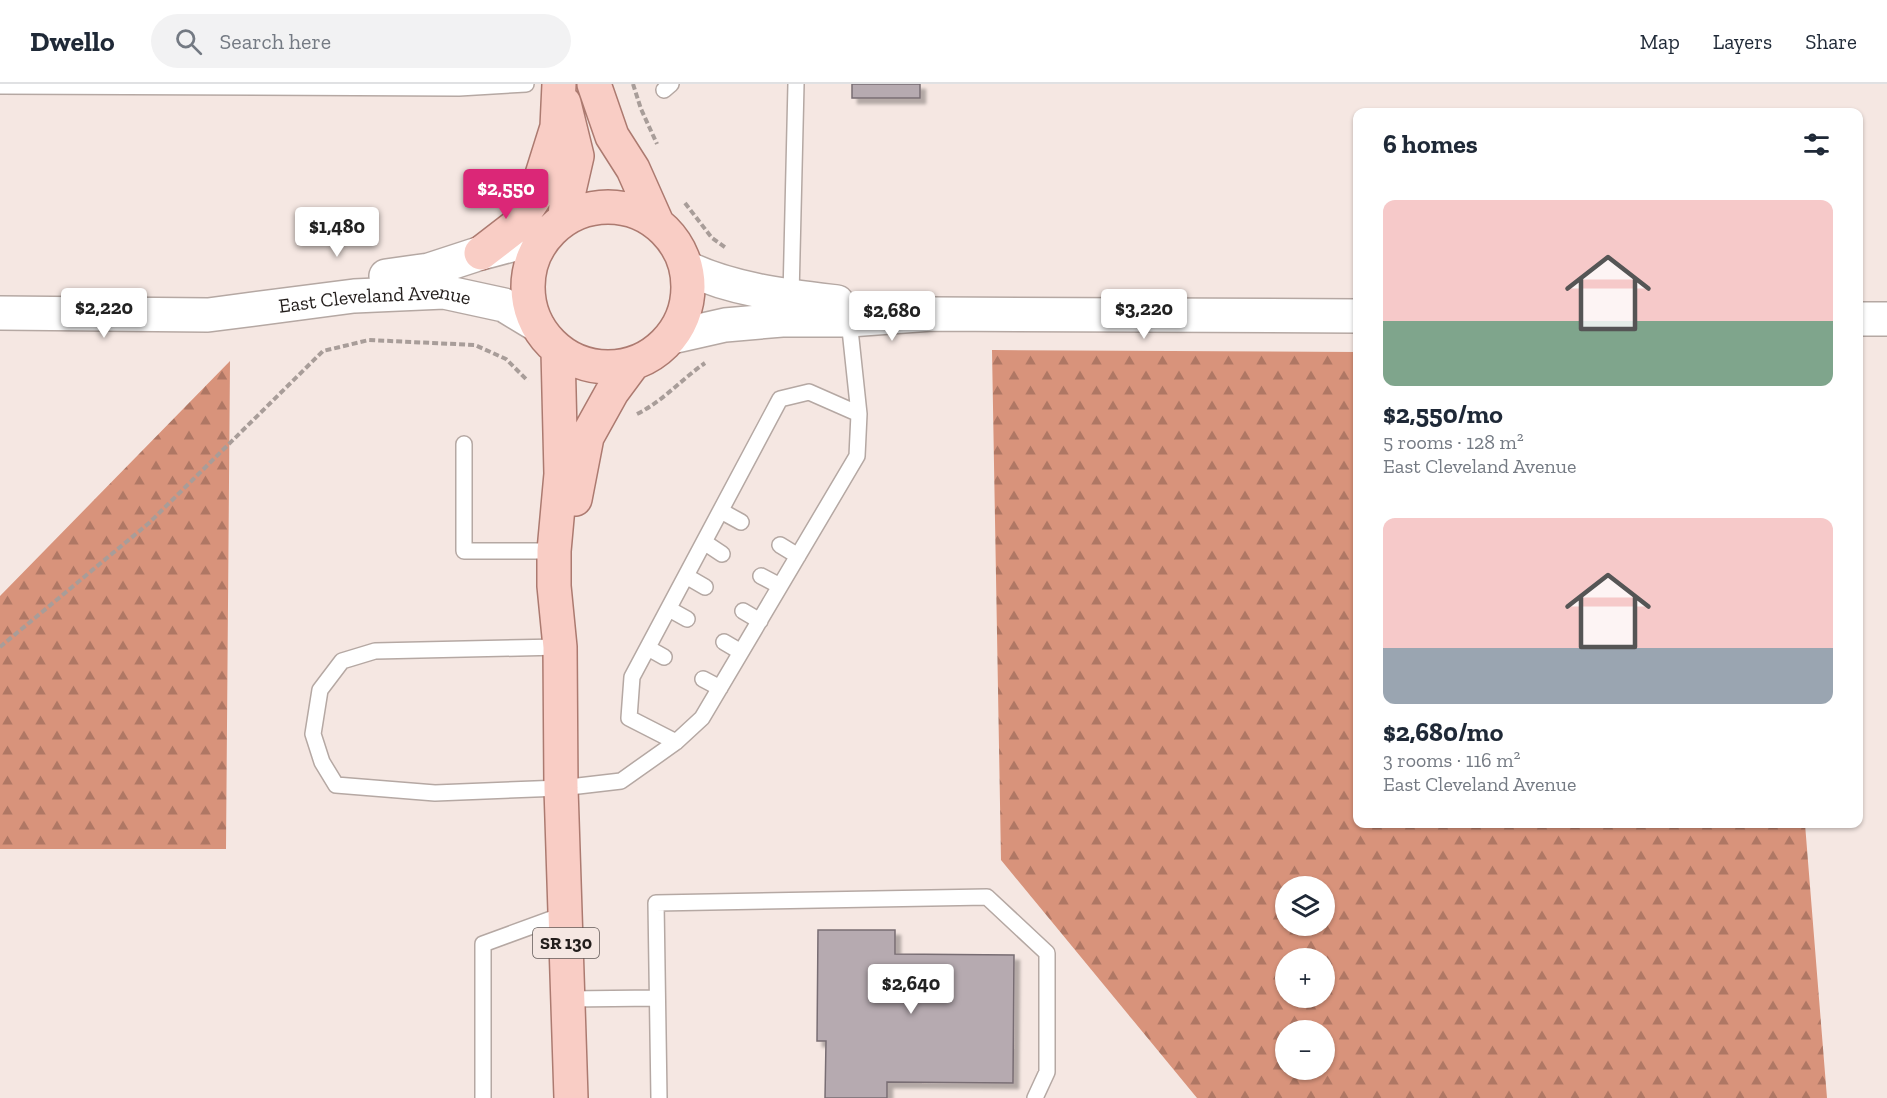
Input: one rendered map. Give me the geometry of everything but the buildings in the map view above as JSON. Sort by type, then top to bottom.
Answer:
[{"type":"main road","points":[[555,228],[587,209],[612,207],[636,211],[657,223],[676,243],[687,268],[689,292],[686,308],[672,337],[654,354],[632,365],[607,368],[581,364],[558,351],[546,339],[537,326],[529,304],[527,280],[533,257],[555,228],[566,204],[577,156],[559,84]]},
{"type":"main road","points":[[481,253],[516,226],[535,197],[556,127],[559,84]]},
{"type":"main road","points":[[594,84],[612,136],[633,169],[657,223]]},
{"type":"main road","points":[[558,351],[561,474],[554,551],[554,586],[560,647]]},
{"type":"main road","points":[[560,647],[574,502],[587,437],[612,392],[632,365]]},
{"type":"main road","name":"SR 130","points":[[560,647],[561,788],[571,1098]]},
{"type":"street","name":"East Cleveland Avenue","points":[[208,315],[333,284],[429,270],[555,228]]},
{"type":"street","points":[[687,268],[709,278],[790,296],[932,314]]},
{"type":"street","name":"East Cleveland Avenue","points":[[0,313],[208,315],[354,296],[444,292],[504,305],[537,326]]},
{"type":"street","points":[[672,337],[725,326],[782,320],[849,320],[932,314],[1353,316]]},
{"type":"street","points":[[1863,319],[1887,319]]},
{"type":"lane","points":[[0,86],[459,88],[526,84]]},
{"type":"lane","points":[[790,296],[796,84]]},
{"type":"lane","points":[[560,647],[375,651],[342,661],[320,690],[313,734],[322,762],[336,785],[435,793],[561,788],[621,781],[676,742],[702,718],[857,456],[859,414],[849,320]]},
{"type":"lane","points":[[676,742],[629,718],[632,677],[780,399],[809,392],[859,414]]},
{"type":"lane","points":[[464,444],[464,551],[554,551]]},
{"type":"lane","points":[[721,511],[741,522]]},
{"type":"lane","points":[[704,542],[722,554]]},
{"type":"lane","points":[[780,545],[798,556]]},
{"type":"lane","points":[[686,576],[705,587]]},
{"type":"lane","points":[[761,576],[780,586]]},
{"type":"lane","points":[[669,609],[687,619]]},
{"type":"lane","points":[[742,611],[760,621]]},
{"type":"lane","points":[[724,642],[741,652]]},
{"type":"lane","points":[[648,648],[664,657]]},
{"type":"lane","points":[[703,680],[720,688]]},
{"type":"lane","points":[[659,1098],[656,903],[987,897],[1047,953],[1047,1072],[1035,1098]]},
{"type":"lane","points":[[483,1098],[483,944],[565,914]]},
{"type":"lane","points":[[568,999],[657,998]]},
{"type":"path","points":[[633,84],[641,109],[658,145]]},
{"type":"path","points":[[684,200],[688,209],[712,238],[729,250]]},
{"type":"path","points":[[0,646],[149,523],[323,351],[369,340],[475,345],[506,359],[531,383]]},
{"type":"path","points":[[635,415],[652,407],[712,358]]},
{"type":"green space","points":[[992,350],[1353,352],[1353,828],[1805,828],[1827,1098],[1197,1098],[1001,860]]},
{"type":"green space","points":[[230,361],[226,849],[0,849],[0,596]]}]
